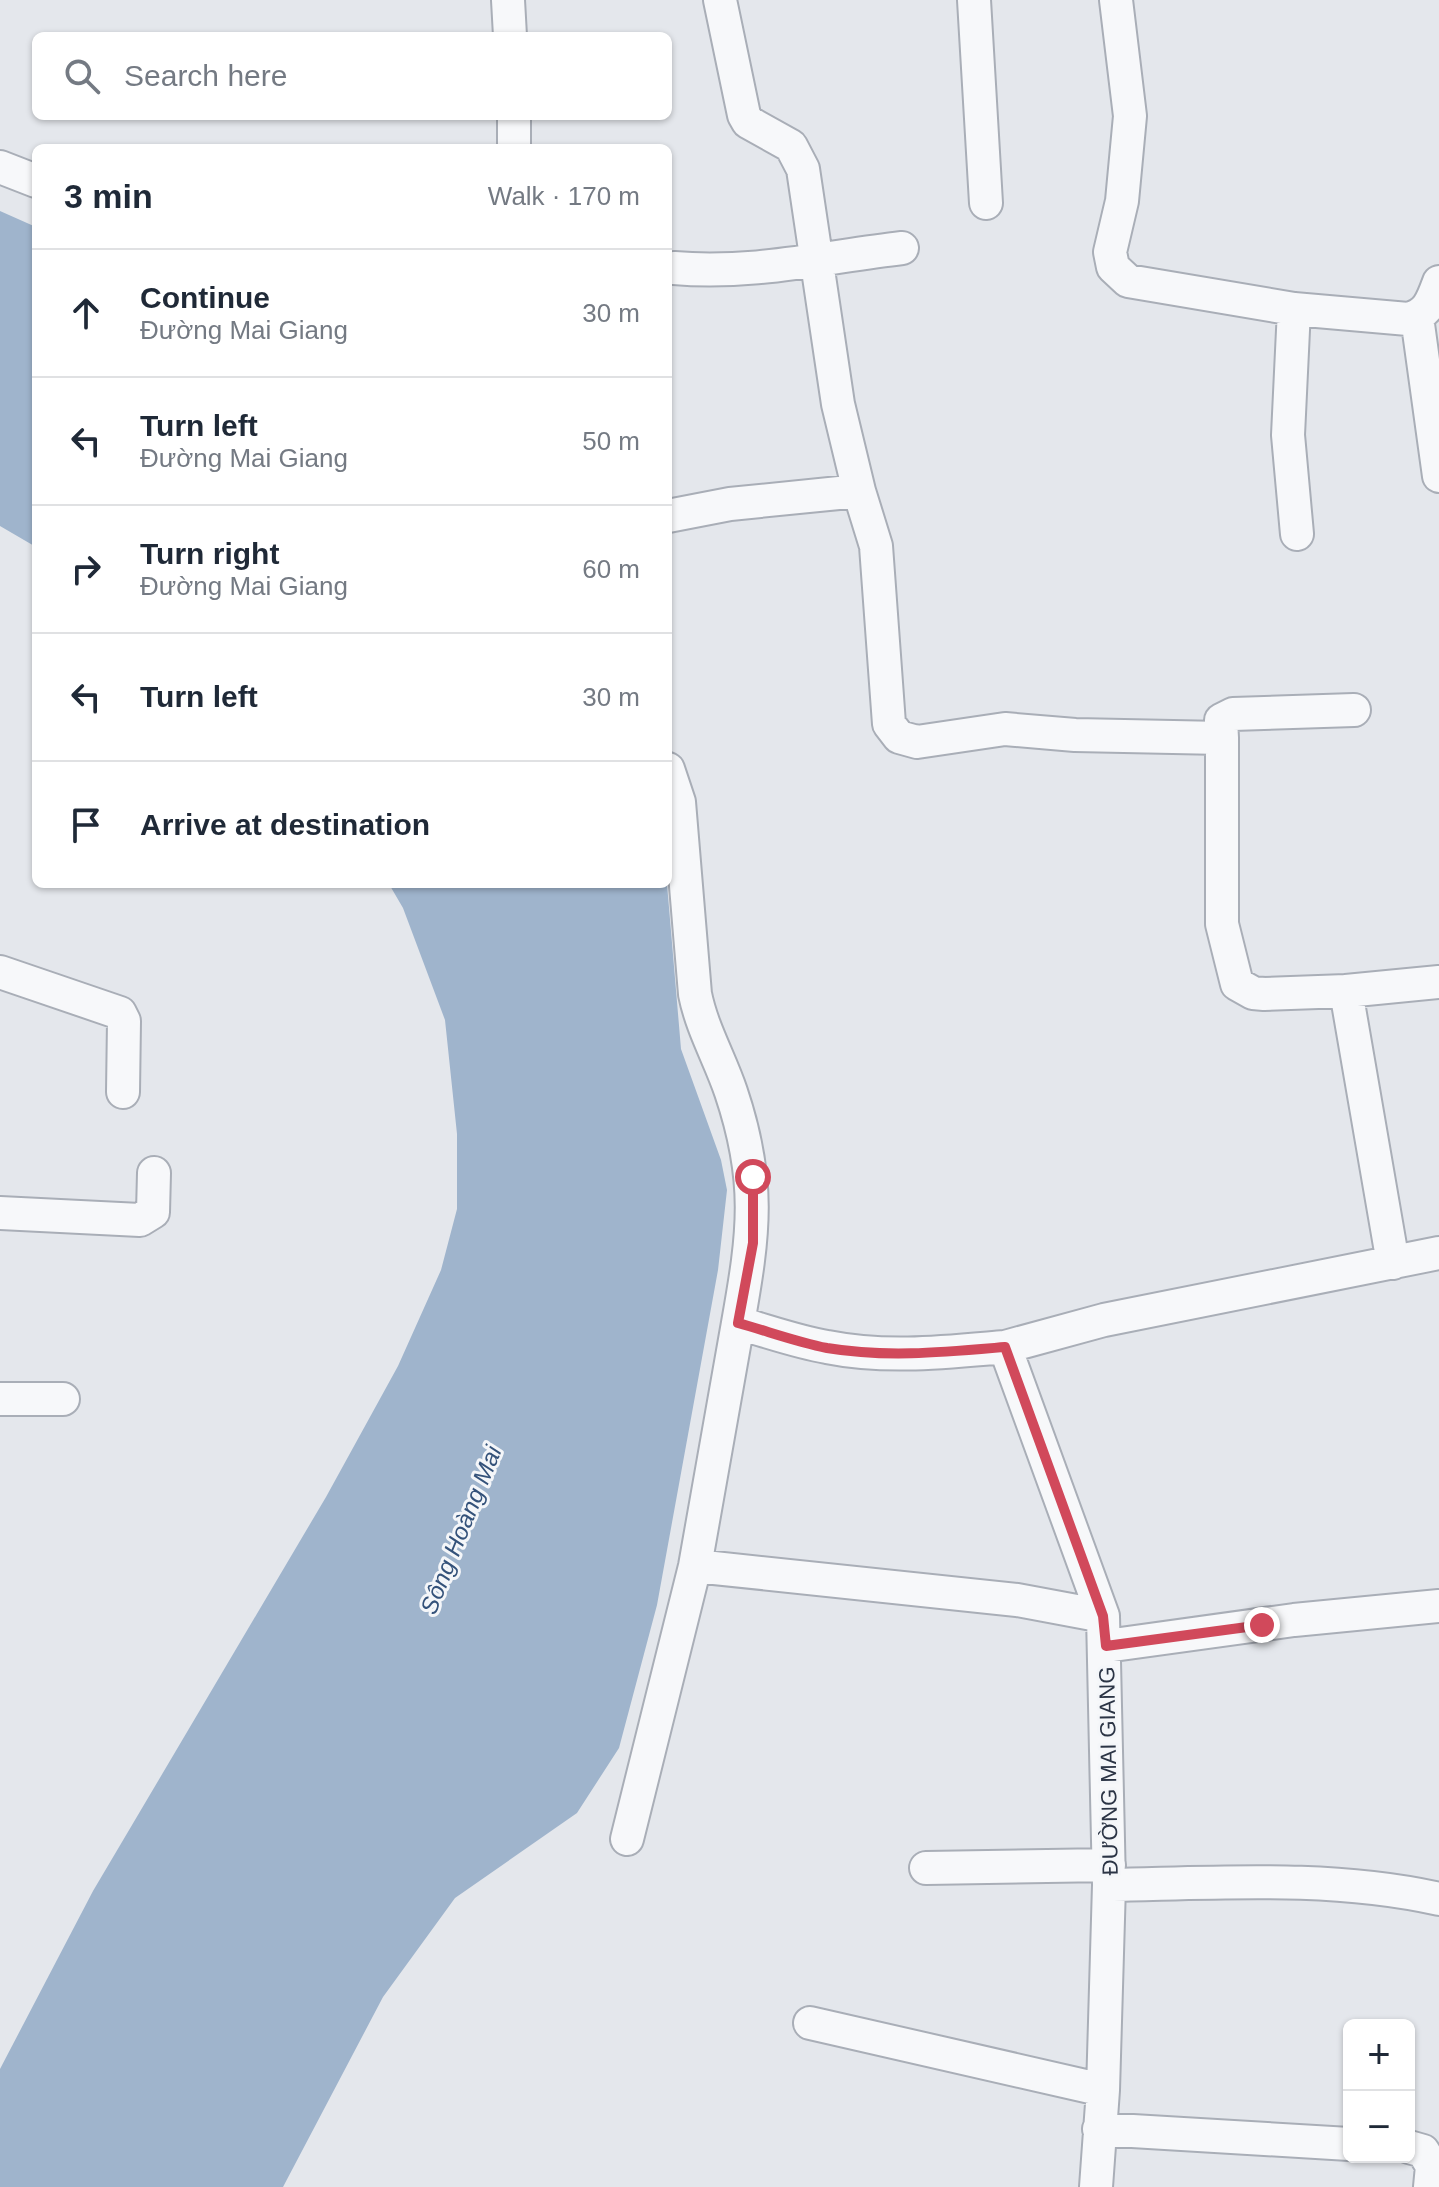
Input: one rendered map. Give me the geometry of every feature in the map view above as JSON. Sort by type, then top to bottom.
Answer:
[{"type":"street","points":[[508,0],[510,32]]},
{"type":"street","points":[[720,0],[744,115],[748,122],[791,146],[798,155],[817,258],[838,404],[876,546],[889,724],[899,737],[907,741],[927,741],[1005,729],[1075,735],[1222,738]]},
{"type":"street","points":[[974,0],[986,203]]},
{"type":"street","points":[[1116,0],[1130,116],[1122,201],[1110,252],[1113,267],[1128,281],[1294,309],[1365,317],[1417,317],[1427,309],[1439,282]]},
{"type":"street","points":[[514,120],[514,144]]},
{"type":"street","points":[[0,167],[32,179]]},
{"type":"street","points":[[674,268],[719,272],[767,269],[817,258],[902,248]]},
{"type":"street","points":[[1294,309],[1288,435],[1297,534]]},
{"type":"street","points":[[1417,317],[1439,476]]},
{"type":"street","points":[[672,515],[730,504],[859,491]]},
{"type":"street","points":[[1354,710],[1233,714],[1221,720],[1222,924],[1237,984],[1243,989],[1264,994],[1346,991],[1439,982]]},
{"type":"street","points":[[627,1839],[695,1566],[753,1243],[753,1177],[737,1109],[700,1019],[695,994],[681,817],[672,784]]},
{"type":"street","points":[[0,972],[120,1013],[124,1021],[123,1092]]},
{"type":"street","points":[[1346,991],[1393,1263]]},
{"type":"street","points":[[0,1213],[140,1220],[153,1212],[154,1173]]},
{"type":"street","points":[[738,1323],[825,1347],[857,1352],[933,1354],[1005,1347],[1104,1320],[1439,1253]]},
{"type":"street","name":"ĐƯỜNG MAI GIANG","points":[[1005,1347],[1104,1631],[1109,1875],[1103,2090],[1096,2187]]},
{"type":"street","points":[[0,1399],[63,1399]]},
{"type":"street","points":[[695,1566],[1017,1600],[1104,1631],[1439,1606]]},
{"type":"street","points":[[926,1868],[1378,1887],[1439,1899]]},
{"type":"street","points":[[810,2023],[1103,2090]]},
{"type":"street","points":[[1099,2129],[1343,2144]]},
{"type":"street","points":[[1415,2149],[1423,2151],[1432,2166],[1430,2187]]},
{"type":"water","points":[[0,211],[32,225],[32,545],[0,526]]},
{"type":"water","name":"Sông Hoàng Mai","points":[[391,888],[667,888],[681,1049],[721,1160],[727,1190],[718,1270],[657,1605],[619,1748],[577,1813],[455,1898],[383,1997],[283,2187],[0,2187],[0,2069],[93,1891],[326,1497],[398,1366],[441,1270],[457,1209],[457,1134],[445,1020],[403,908]]},
{"type":"route","points":[[753,1177],[753,1243],[738,1323],[825,1347],[857,1352],[933,1354],[1005,1347],[1103,1616],[1106,1646],[1262,1625]]}]
